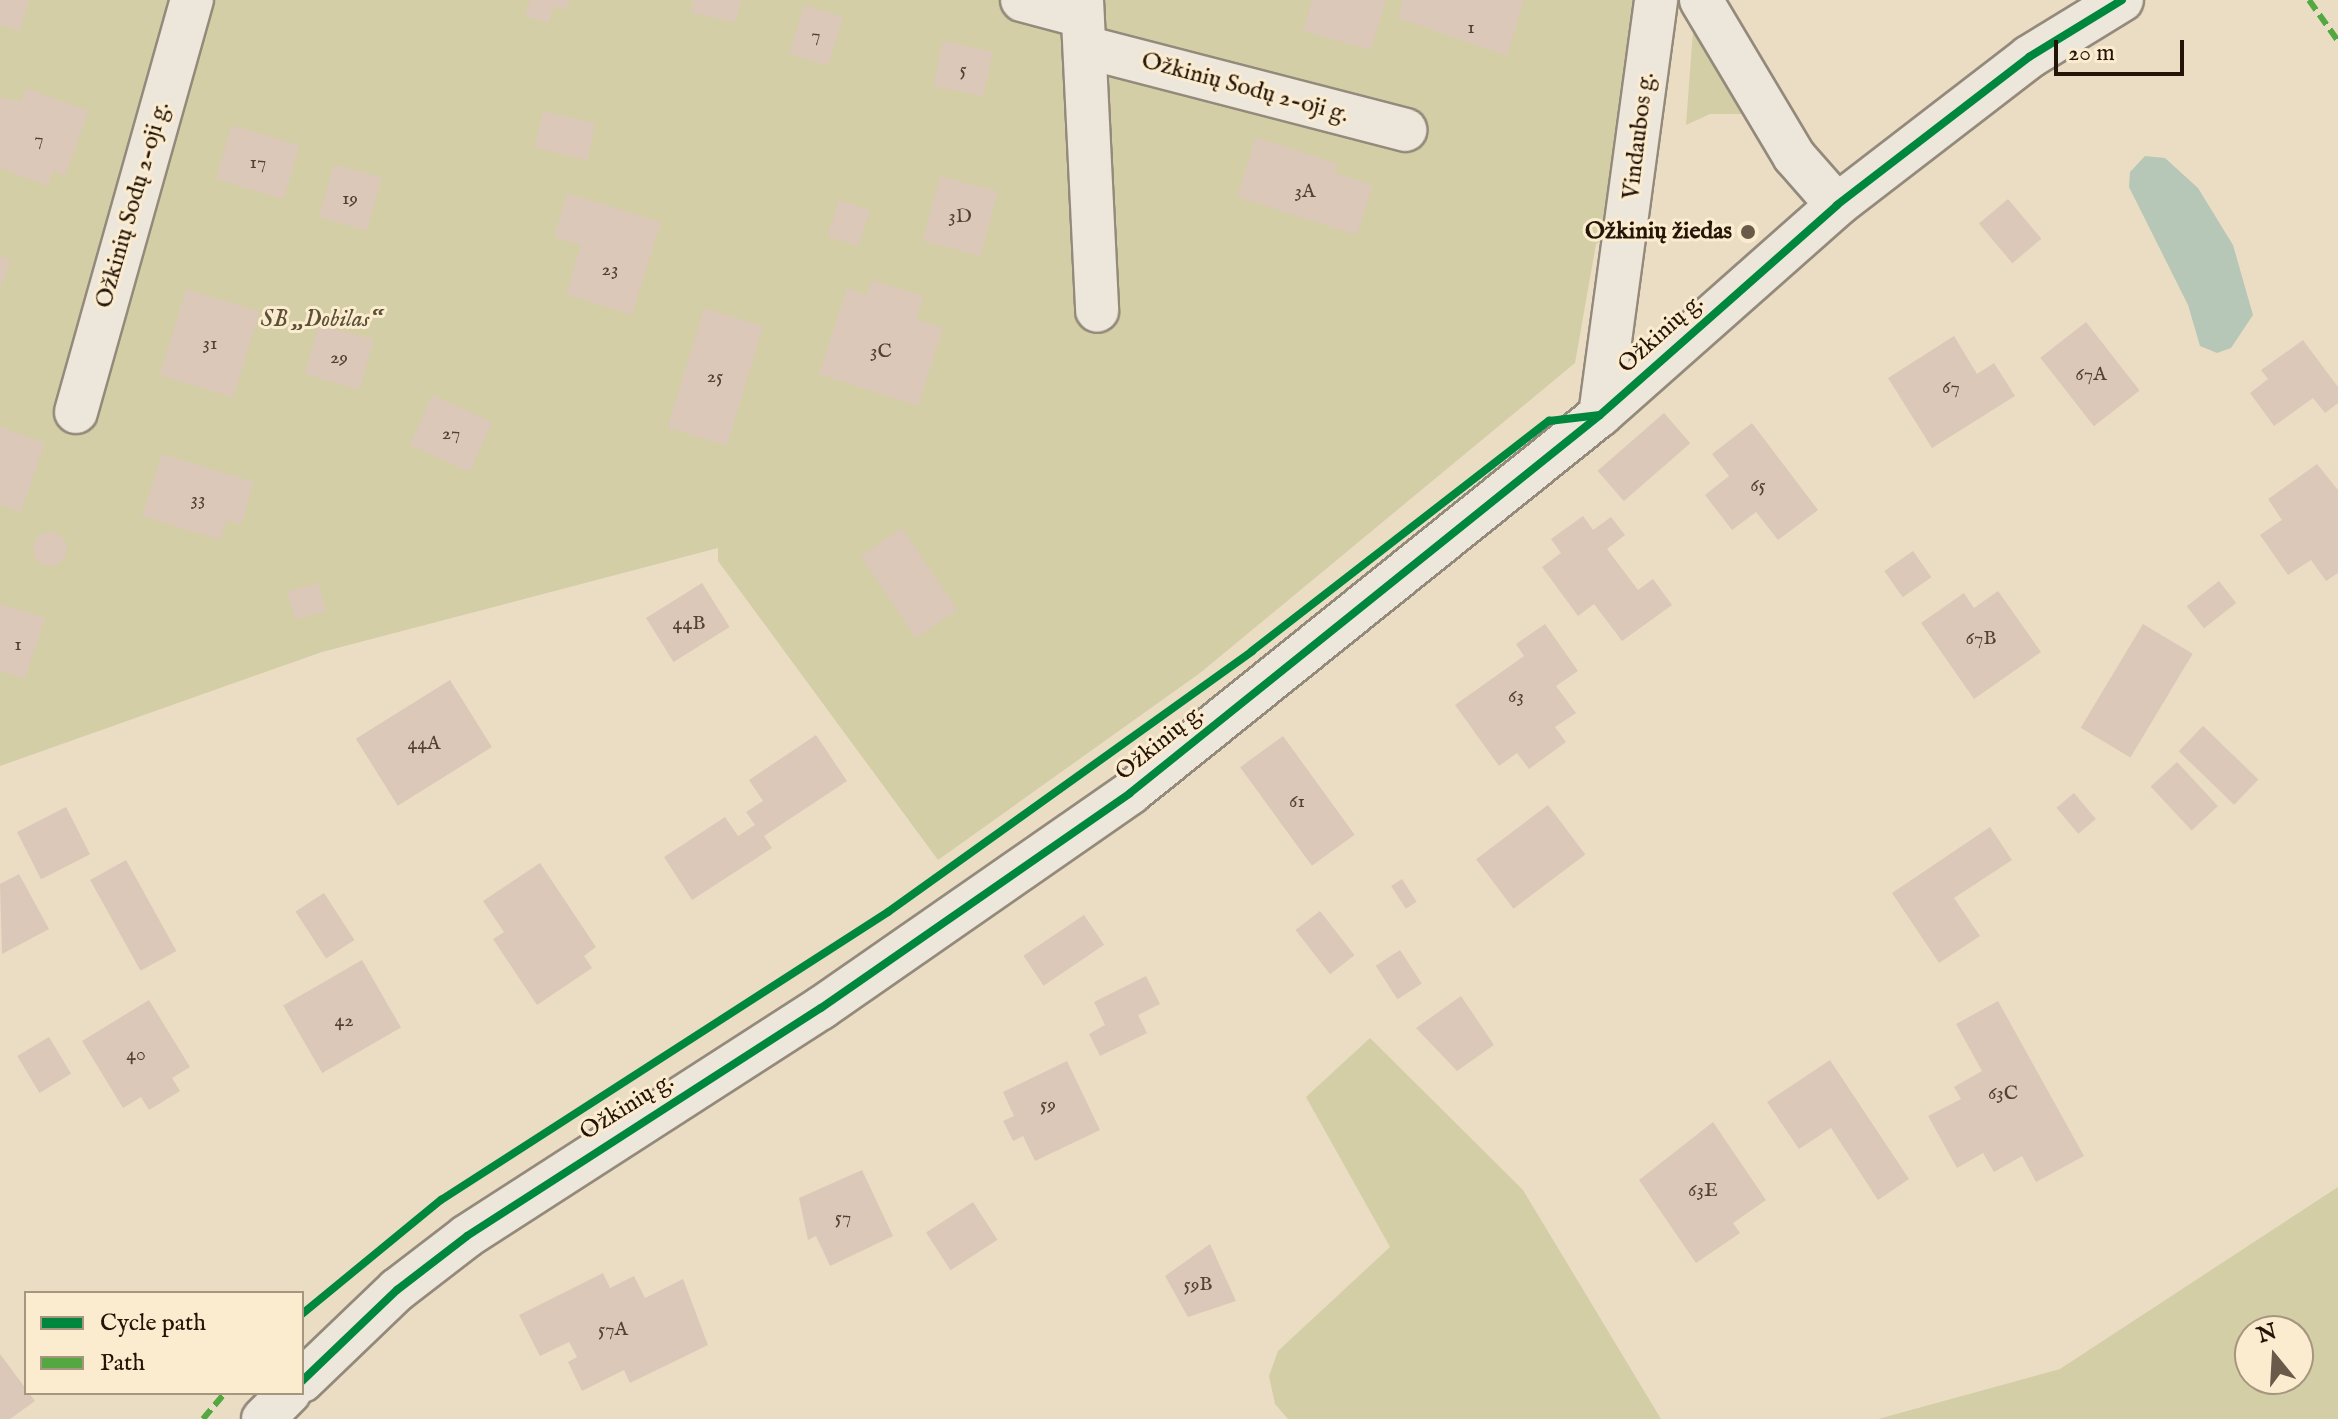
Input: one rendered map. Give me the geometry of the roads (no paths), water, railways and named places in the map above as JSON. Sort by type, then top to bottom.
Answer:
[{"type":"street","name":"Ožkinių Sodų 2-oji g.","points":[[76,412],[192,0]]},
{"type":"street","name":"Ožkinių Sodų 2-oji g.","points":[[1022,0],[1405,130]]},
{"type":"street","name":"Vindaubos g.","points":[[1600,415],[1656,0]]},
{"type":"street","points":[[1701,0],[1794,156],[1837,205]]},
{"type":"street","name":"Ožkinių g.","points":[[304,1379],[397,1290],[478,1228],[821,1008],[1130,793],[1600,415],[1837,205],[2029,57],[2122,0]]},
{"type":"street","points":[[1083,21],[1097,311]]},
{"type":"street","points":[[263,1419],[287,1395]]},
{"type":"place","name":"Ožkinių žiedas","points":[[1748,232]]},
{"type":"park label","name":"SB „Dobilas“","points":[[321,320]]}]
